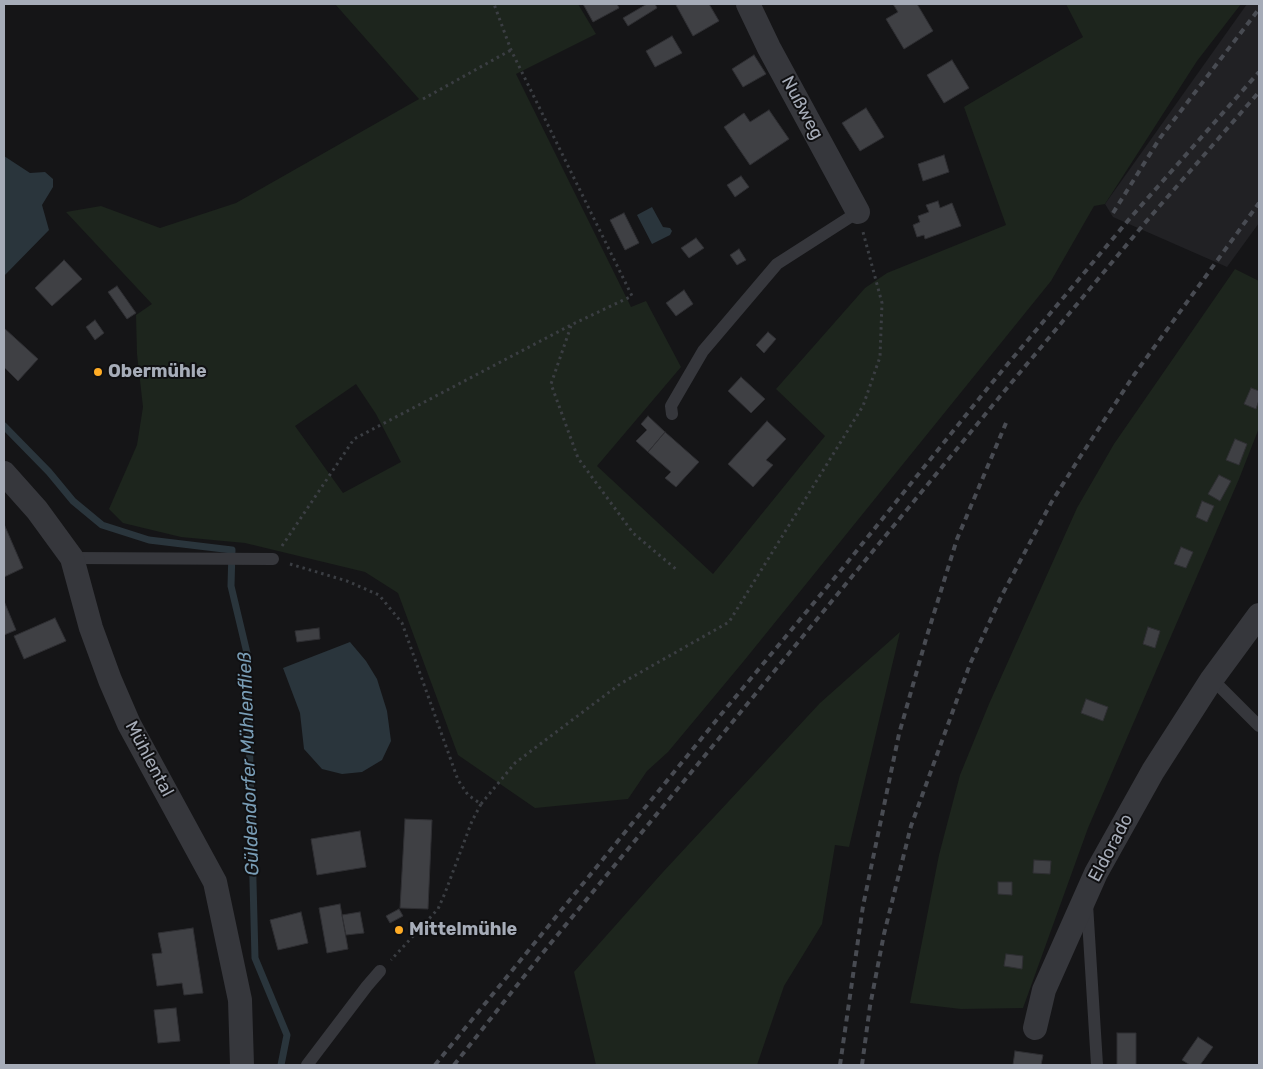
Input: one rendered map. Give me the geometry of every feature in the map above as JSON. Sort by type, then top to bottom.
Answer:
[{"type":"street","name":"Nußweg","points":[[748,4],[769,48],[858,212]]},
{"type":"street","name":"Mühlental","points":[[4,473],[37,510],[72,558],[91,628],[121,706],[215,882],[240,1000],[242,1065]]},
{"type":"street","name":"Eldorado","points":[[1035,1028],[1044,990],[1096,873],[1153,771],[1212,680],[1259,615]]},
{"type":"lane","points":[[672,414],[671,406],[703,351],[778,264],[858,212]]},
{"type":"lane","points":[[72,558],[273,559]]},
{"type":"lane","points":[[1212,680],[1259,726]]},
{"type":"lane","points":[[1086,894],[1097,1039],[1097,1065]]},
{"type":"lane","points":[[306,1065],[380,971]]},
{"type":"path","points":[[481,804],[468,795],[458,780],[402,623],[379,595],[347,581],[273,559],[354,439],[571,325],[632,296],[511,50],[494,4]]},
{"type":"path","points":[[423,99],[511,50]]},
{"type":"path","points":[[380,971],[438,909],[472,821],[481,804],[515,763],[620,684],[729,622],[863,406],[880,357],[882,303],[858,212]]},
{"type":"path","points":[[571,325],[551,384],[578,458],[633,533],[677,570]]},
{"type":"shaded area","points":[[335,4],[578,4],[596,34],[516,74],[631,307],[646,301],[681,367],[597,466],[713,574],[825,436],[776,389],[865,288],[887,273],[1006,225],[964,107],[1083,37],[1066,4],[1241,4],[1197,61],[1105,204],[1094,206],[1051,281],[743,662],[668,752],[647,771],[628,799],[535,808],[458,755],[398,593],[365,572],[245,543],[181,537],[123,523],[109,509],[137,445],[143,407],[137,354],[136,315],[152,304],[66,212],[101,206],[160,228],[236,203],[419,99]],"holes":[[[356,384],[376,414],[401,462],[343,493],[295,426]]]},
{"type":"shaded area","points":[[1247,4],[1259,4],[1259,223],[1227,267],[1113,217],[1105,204]]},
{"type":"shaded area","points":[[4,156],[30,173],[45,172],[53,179],[53,187],[42,205],[49,230],[4,276]]},
{"type":"shaded area","points":[[652,207],[663,227],[670,228],[672,231],[670,235],[652,244],[637,215]]},
{"type":"shaded area","points":[[1235,269],[1259,281],[1259,428],[1239,479],[1088,828],[1023,1008],[961,1009],[910,1003],[939,855],[960,775],[989,704],[1077,508],[1114,444]]},
{"type":"shaded area","points":[[900,632],[849,847],[835,845],[822,924],[784,986],[757,1065],[596,1065],[574,972],[663,872],[820,703]]},
{"type":"shaded area","points":[[350,642],[366,661],[377,679],[387,711],[391,741],[382,760],[362,772],[342,774],[322,769],[304,749],[300,713],[283,668]]},
{"type":"building","points":[[583,4],[617,4],[619,8],[593,22]]},
{"type":"building","points":[[647,4],[655,4],[657,8],[628,26],[623,18]]},
{"type":"building","points":[[709,4],[719,21],[693,36],[676,5]]},
{"type":"building","points":[[893,4],[917,4],[933,31],[904,49],[886,19],[898,12]]},
{"type":"building","points":[[672,36],[682,53],[655,67],[646,51]]},
{"type":"building","points":[[754,55],[766,74],[743,87],[732,69]]},
{"type":"building","points":[[952,60],[969,88],[944,103],[927,75]]},
{"type":"building","points":[[866,108],[884,137],[860,151],[842,123]]},
{"type":"building","points":[[769,110],[789,139],[750,165],[724,127],[744,113],[750,122]]},
{"type":"building","points":[[944,155],[949,172],[923,181],[918,164]]},
{"type":"building","points":[[741,176],[749,187],[735,197],[727,185]]},
{"type":"building","points":[[938,201],[940,208],[952,203],[961,226],[925,239],[924,235],[917,237],[913,225],[920,222],[918,216],[929,212],[926,205]]},
{"type":"building","points":[[624,213],[639,243],[625,250],[610,220]]},
{"type":"building","points":[[696,238],[704,248],[689,258],[681,248]]},
{"type":"building","points":[[739,249],[746,260],[737,265],[730,255]]},
{"type":"building","points":[[64,260],[82,279],[52,306],[35,288]]},
{"type":"building","points":[[117,286],[136,313],[127,319],[108,292]]},
{"type":"building","points":[[684,290],[693,304],[676,316],[666,303]]},
{"type":"building","points":[[95,320],[104,333],[95,340],[86,327]]},
{"type":"building","points":[[4,328],[38,359],[18,381],[4,367]]},
{"type":"building","points":[[768,332],[776,339],[764,353],[756,345]]},
{"type":"building","points":[[741,377],[765,399],[751,413],[728,391]]},
{"type":"building","points":[[1251,388],[1259,391],[1256,409],[1244,404]]},
{"type":"building","points":[[648,416],[665,432],[648,452],[636,441],[647,430],[641,424]]},
{"type":"building","points":[[767,421],[786,439],[766,460],[773,465],[753,487],[728,464]]},
{"type":"building","points":[[665,432],[699,462],[676,487],[665,478],[671,472],[648,452]]},
{"type":"building","points":[[1235,439],[1247,444],[1239,465],[1226,460]]},
{"type":"building","points":[[1219,475],[1231,481],[1220,501],[1208,494]]},
{"type":"building","points":[[1202,501],[1214,506],[1207,522],[1196,517]]},
{"type":"building","points":[[4,524],[23,568],[4,577]]},
{"type":"building","points":[[1181,547],[1193,552],[1186,568],[1174,564]]},
{"type":"building","points":[[4,601],[16,630],[4,635]]},
{"type":"building","points":[[55,618],[66,641],[24,659],[14,636]]},
{"type":"building","points":[[1148,627],[1160,631],[1155,648],[1143,644]]},
{"type":"building","points":[[319,628],[320,639],[297,642],[295,631]]},
{"type":"building","points":[[1086,699],[1108,707],[1103,721],[1081,713]]},
{"type":"building","points":[[405,819],[432,820],[428,909],[400,908]]},
{"type":"building","points":[[360,831],[366,867],[317,875],[311,839]]},
{"type":"building","points":[[1034,860],[1051,861],[1050,874],[1033,873]]},
{"type":"building","points":[[998,882],[1012,882],[1012,895],[998,894]]},
{"type":"building","points":[[340,904],[348,949],[327,953],[319,908]]},
{"type":"building","points":[[399,909],[403,916],[390,923],[386,916]]},
{"type":"building","points":[[301,912],[308,943],[278,950],[270,920]]},
{"type":"building","points":[[360,912],[364,933],[346,935],[342,915]]},
{"type":"building","points":[[193,928],[203,993],[184,995],[182,983],[157,986],[152,954],[162,953],[158,933]]},
{"type":"building","points":[[1006,954],[1023,956],[1022,969],[1004,966]]},
{"type":"building","points":[[176,1008],[180,1041],[158,1043],[154,1010]]},
{"type":"building","points":[[1117,1033],[1136,1033],[1136,1065],[1117,1065]]},
{"type":"building","points":[[1198,1037],[1213,1047],[1200,1065],[1190,1065],[1182,1060]]},
{"type":"building","points":[[1015,1051],[1043,1055],[1041,1065],[1013,1065]]},
{"type":"waterway","name":"Güldendorfer Mühlenfließ","points":[[4,426],[49,472],[73,501],[102,525],[149,540],[232,550],[231,586],[247,653],[255,958],[287,1035],[281,1065]]},
{"type":"railway","points":[[1113,213],[1160,138],[1259,9]]},
{"type":"railway","points":[[435,1065],[842,569],[991,384],[1131,217],[1259,72]]},
{"type":"railway","points":[[454,1065],[541,955],[1002,394],[1144,224],[1259,92]]},
{"type":"railway","points":[[862,1065],[870,1006],[884,934],[911,826],[970,664],[1002,595],[1051,503],[1134,375],[1259,203]]},
{"type":"railway","points":[[840,1065],[863,906],[899,734],[957,539],[1006,423]]},
{"type":"place","name":"Obermühle","points":[[98,372]]},
{"type":"place","name":"Mittelmühle","points":[[399,930]]}]
